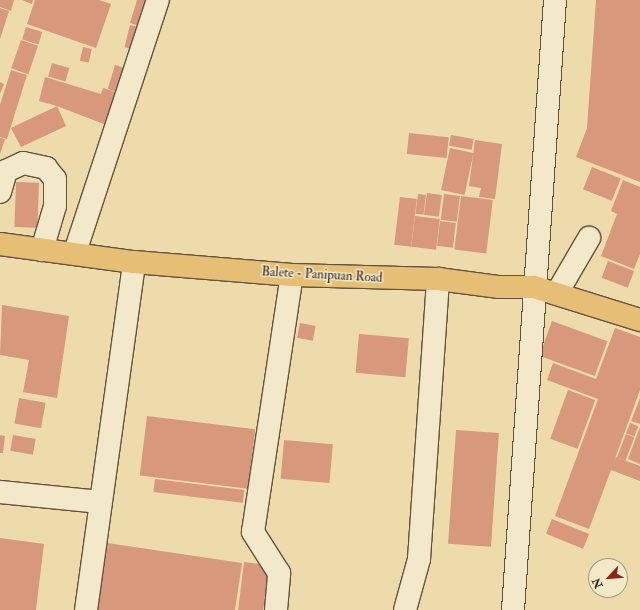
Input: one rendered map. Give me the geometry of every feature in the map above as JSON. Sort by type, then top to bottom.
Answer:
[{"type":"main road","name":"Balete - Panipuan Road","points":[[0,244],[42,250],[75,252],[134,262],[292,275],[438,280],[498,288],[534,287],[640,320]]},
{"type":"street","points":[[75,252],[158,0]]},
{"type":"street","points":[[513,610],[534,287],[555,0]]},
{"type":"street","points":[[0,192],[6,171],[23,163],[46,168],[55,179],[56,206],[42,250]]},
{"type":"street","points":[[557,293],[589,238]]},
{"type":"street","points":[[86,610],[134,262]]},
{"type":"street","points":[[276,610],[279,573],[253,532],[292,275]]},
{"type":"street","points":[[405,610],[419,559],[438,280]]},
{"type":"street","points":[[0,492],[100,502]]},
{"type":"building","points":[[0,0],[14,0],[11,11],[0,7]]},
{"type":"building","points":[[22,0],[33,0],[32,4]]},
{"type":"building","points":[[35,0],[99,0],[111,4],[96,48],[27,24]]},
{"type":"building","points":[[137,0],[155,0],[146,28],[130,23]]},
{"type":"building","points":[[596,0],[640,0],[640,182],[576,157],[587,128]]},
{"type":"building","points":[[0,8],[9,11],[0,39]]},
{"type":"building","points":[[130,25],[146,29],[140,51],[124,47]]},
{"type":"building","points":[[26,27],[42,32],[38,44],[22,39]]},
{"type":"building","points":[[21,40],[38,46],[28,74],[11,68]]},
{"type":"building","points":[[83,47],[92,49],[89,63],[80,61]]},
{"type":"building","points":[[52,63],[69,68],[65,81],[48,76]]},
{"type":"building","points":[[115,65],[131,70],[124,94],[108,89]]},
{"type":"building","points":[[11,70],[27,75],[7,139],[0,137],[0,105]]},
{"type":"building","points":[[45,77],[101,94],[103,88],[119,93],[109,126],[57,106],[39,101]]},
{"type":"building","points":[[0,82],[4,84],[0,94]]},
{"type":"building","points":[[57,106],[66,126],[21,147],[11,128]]},
{"type":"building","points":[[409,133],[449,137],[447,158],[407,154]]},
{"type":"building","points":[[451,135],[474,139],[472,150],[449,146]]},
{"type":"building","points":[[0,138],[5,139],[0,154]]},
{"type":"building","points":[[475,140],[502,144],[495,199],[479,197],[481,188],[469,186]]},
{"type":"building","points":[[450,148],[473,153],[465,195],[441,190]]},
{"type":"building","points":[[592,167],[621,179],[612,201],[583,189]]},
{"type":"building","points":[[623,180],[640,187],[640,254],[634,269],[601,256],[617,214],[611,211]]},
{"type":"building","points":[[16,182],[39,183],[37,228],[14,227]]},
{"type":"building","points":[[427,193],[442,195],[439,217],[424,215]]},
{"type":"building","points":[[418,194],[426,195],[424,215],[416,214]]},
{"type":"building","points":[[444,194],[460,196],[457,222],[441,220]]},
{"type":"building","points":[[461,196],[493,200],[486,253],[454,250]]},
{"type":"building","points":[[400,197],[417,199],[411,247],[394,245]]},
{"type":"building","points":[[415,216],[440,219],[436,250],[411,247]]},
{"type":"building","points":[[440,221],[456,223],[453,248],[437,246]]},
{"type":"building","points":[[608,261],[634,271],[628,288],[602,278]]},
{"type":"building","points":[[2,305],[69,316],[57,398],[23,392],[29,360],[0,355]]},
{"type":"building","points":[[552,321],[607,341],[595,376],[539,356]]},
{"type":"building","points":[[300,323],[316,326],[313,341],[297,338]]},
{"type":"building","points":[[615,328],[640,337],[640,390],[613,464],[616,457],[640,466],[640,481],[611,470],[589,529],[555,516],[598,399],[547,380],[553,363],[596,379]]},
{"type":"building","points":[[359,334],[409,338],[405,377],[356,373]]},
{"type":"building","points":[[568,390],[595,400],[577,449],[550,439]]},
{"type":"building","points":[[19,398],[46,403],[41,428],[14,424]]},
{"type":"building","points":[[640,398],[640,424],[631,421]]},
{"type":"building","points":[[147,416],[255,429],[248,489],[140,476]]},
{"type":"building","points":[[630,423],[638,426],[634,436],[626,433]]},
{"type":"building","points":[[640,427],[640,464],[628,459]]},
{"type":"building","points":[[456,430],[499,433],[491,547],[448,544]]},
{"type":"building","points":[[626,434],[634,437],[625,461],[617,457]]},
{"type":"building","points":[[0,435],[5,436],[3,453],[0,453]]},
{"type":"building","points":[[13,435],[36,439],[33,455],[10,451]]},
{"type":"building","points":[[284,440],[333,444],[329,483],[281,479]]},
{"type":"building","points":[[155,479],[244,490],[243,503],[153,492]]},
{"type":"building","points":[[552,519],[589,534],[583,549],[546,534]]},
{"type":"building","points":[[0,538],[44,544],[36,610],[0,610]]},
{"type":"building","points":[[107,543],[242,563],[235,610],[98,610]]},
{"type":"building","points":[[244,562],[269,565],[263,610],[238,610]]}]
